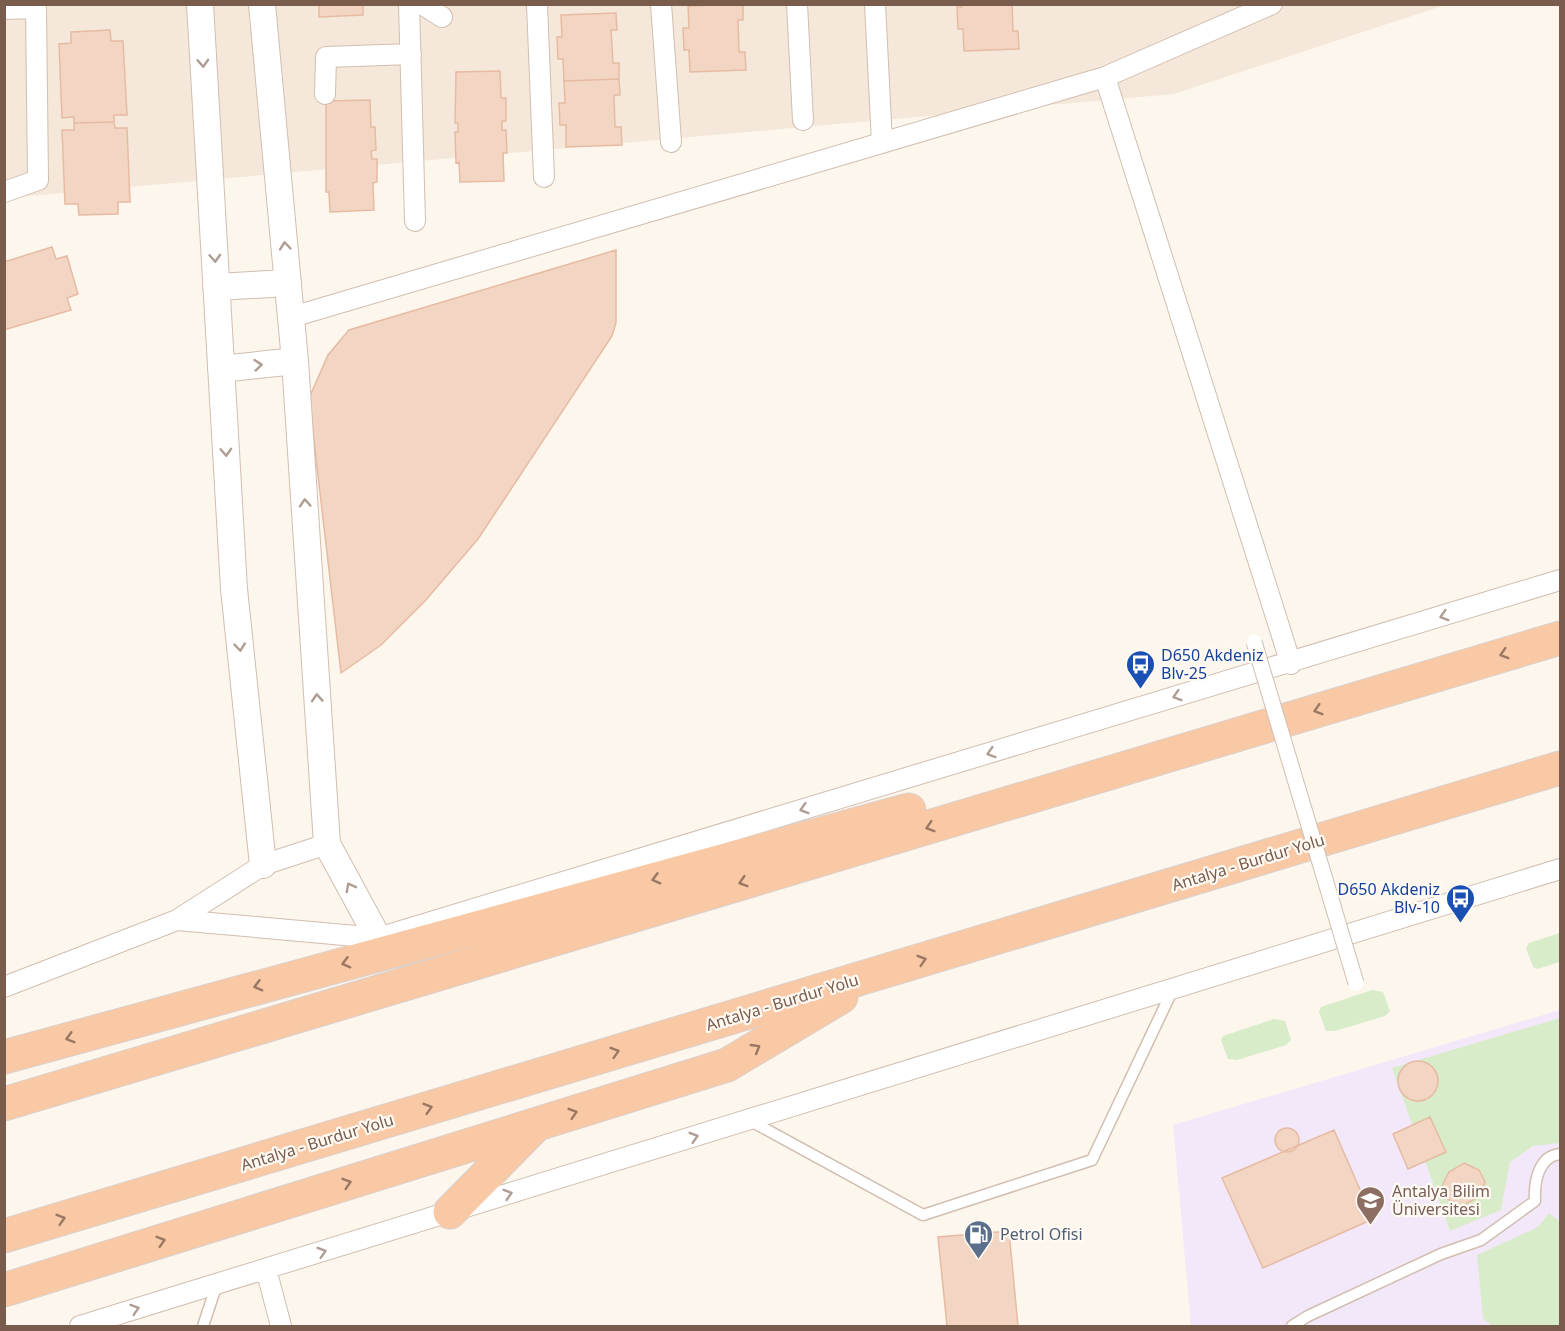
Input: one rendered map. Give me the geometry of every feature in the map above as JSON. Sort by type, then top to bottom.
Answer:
[{"type":"highway","points":[[4,1104],[1560,638]]},
{"type":"highway","points":[[4,1056],[1059,769],[1182,751]]},
{"type":"highway","name":"Antalya - Burdur Yolu","points":[[4,1236],[1560,768]]},
{"type":"highway","points":[[4,1290],[727,1065],[883,972]]},
{"type":"highway","points":[[450,1212],[537,1124]]},
{"type":"street","points":[[200,4],[234,588],[263,865]]},
{"type":"street","points":[[262,4],[292,317],[327,844],[378,938]]},
{"type":"street","points":[[409,4],[415,221]]},
{"type":"street","points":[[422,4],[442,16]]},
{"type":"street","points":[[537,4],[544,177]]},
{"type":"street","points":[[662,4],[671,142]]},
{"type":"street","points":[[797,4],[802,120]]},
{"type":"street","points":[[875,4],[882,143]]},
{"type":"street","points":[[292,317],[1105,77],[1272,4]]},
{"type":"street","points":[[4,9],[36,8],[38,180],[4,192]]},
{"type":"street","points":[[325,94],[326,57],[411,54]]},
{"type":"street","points":[[1105,77],[1291,664]]},
{"type":"street","points":[[216,287],[288,283]]},
{"type":"street","points":[[221,369],[295,361]]},
{"type":"street","points":[[177,920],[378,938],[1291,664],[1560,580]]},
{"type":"street","points":[[1254,642],[1356,983]]},
{"type":"street","points":[[4,987],[177,920],[263,865],[327,844]]},
{"type":"street","points":[[80,1326],[1560,869]]},
{"type":"street","points":[[266,1269],[281,1326]]},
{"type":"lane","points":[[748,1120],[923,1215],[1092,1160],[1173,989]]},
{"type":"lane","points":[[1292,1326],[1308,1316],[1441,1254],[1481,1240],[1535,1201],[1534,1186],[1542,1164],[1560,1154]]},
{"type":"lane","points":[[203,1326],[217,1284]]},
{"type":"shaded area","points":[[5,5],[1445,5],[1174,94],[5,198]]},
{"type":"shaded area","name":"Antalya Bilim Üniversitesi","points":[[1560,1010],[1560,1326],[1191,1326],[1173,1125]]},
{"type":"green space","points":[[1560,933],[1560,962],[1537,969],[1533,967],[1526,948],[1529,943]]},
{"type":"green space","points":[[1372,990],[1383,992],[1390,1011],[1385,1016],[1335,1031],[1326,1031],[1319,1012],[1321,1007]]},
{"type":"green space","points":[[1560,1018],[1560,1143],[1533,1146],[1510,1162],[1501,1210],[1450,1231],[1392,1068]]},
{"type":"green space","points":[[1274,1019],[1285,1021],[1291,1040],[1286,1045],[1237,1060],[1228,1059],[1221,1040],[1223,1036]]},
{"type":"green space","points":[[1549,1213],[1560,1222],[1560,1326],[1493,1326],[1483,1319],[1477,1255],[1538,1227]]},
{"type":"building","points":[[319,4],[363,4],[363,15],[319,17]]},
{"type":"building","points":[[743,4],[743,20],[738,20],[739,52],[745,52],[746,70],[690,72],[689,50],[684,50],[683,28],[689,28],[688,6]]},
{"type":"building","points":[[962,4],[1012,4],[1013,31],[1018,31],[1019,49],[964,51],[963,29],[958,29],[957,7],[962,7]]},
{"type":"building","points":[[616,13],[617,30],[611,30],[613,63],[619,63],[619,79],[564,81],[563,59],[558,59],[557,37],[562,37],[561,15]]},
{"type":"building","points":[[110,30],[111,41],[123,41],[127,115],[114,115],[114,122],[74,123],[74,117],[62,118],[59,44],[71,43],[71,32]]},
{"type":"building","points":[[500,71],[501,98],[506,98],[506,121],[502,121],[502,130],[506,130],[507,153],[503,153],[504,181],[460,182],[459,162],[456,163],[455,132],[458,132],[458,123],[455,123],[456,72]]},
{"type":"building","points":[[619,79],[620,95],[614,95],[615,127],[621,127],[622,145],[566,147],[566,125],[560,125],[559,103],[565,103],[564,81]]},
{"type":"building","points":[[370,100],[371,127],[375,127],[376,150],[371,151],[372,159],[377,159],[377,182],[373,183],[374,210],[330,212],[329,192],[326,192],[326,101]]},
{"type":"building","points":[[114,122],[115,128],[127,128],[130,202],[118,202],[118,214],[79,215],[78,204],[65,204],[62,130],[74,130],[74,123]]},
{"type":"building","points":[[52,247],[56,259],[67,256],[78,294],[67,298],[71,310],[4,330],[4,262]]},
{"type":"building","points":[[616,250],[616,323],[612,336],[478,539],[425,601],[381,645],[341,673],[309,398],[328,355],[349,330]]},
{"type":"building","points":[[1418,1061],[1426,1062],[1432,1067],[1437,1073],[1437,1089],[1432,1095],[1426,1100],[1418,1101],[1410,1100],[1404,1095],[1399,1089],[1398,1081],[1399,1073],[1404,1067],[1410,1062]]},
{"type":"building","points":[[1430,1117],[1446,1152],[1408,1169],[1393,1134]]},
{"type":"building","points":[[1287,1128],[1296,1131],[1299,1140],[1296,1149],[1287,1152],[1278,1149],[1275,1140],[1278,1131]]},
{"type":"building","points":[[1334,1130],[1373,1219],[1263,1268],[1222,1178]]},
{"type":"building","points":[[1464,1163],[1479,1170],[1485,1182],[1480,1196],[1463,1206],[1447,1199],[1442,1186],[1449,1172]]},
{"type":"building","points":[[1009,1231],[1018,1326],[947,1326],[938,1237]]},
{"type":"place","name":"D650 Akdeniz Blv-25","points":[[1140,690]]},
{"type":"place","name":"D650 Akdeniz Blv-10","points":[[1461,924]]},
{"type":"place","name":"Antalya Bilim Üniversitesi","points":[[1371,1226]]},
{"type":"place","name":"Petrol Ofisi","points":[[979,1260]]}]
